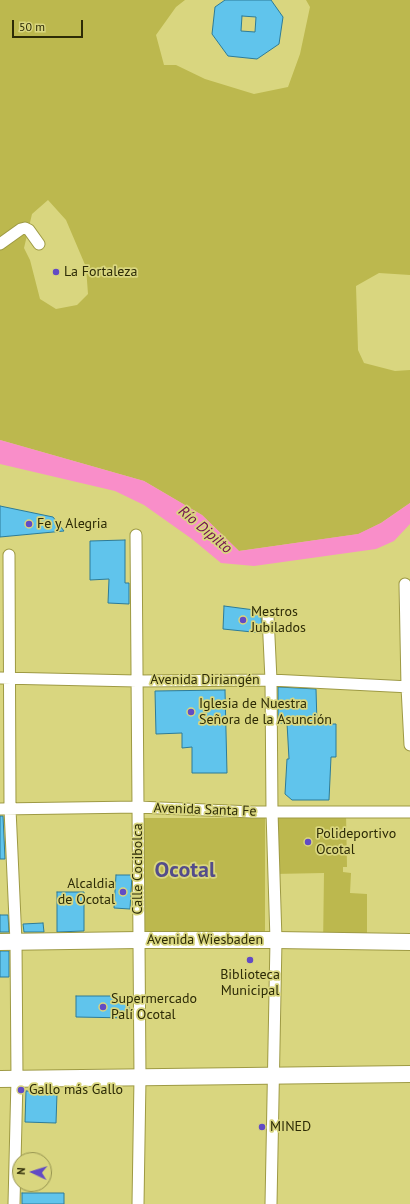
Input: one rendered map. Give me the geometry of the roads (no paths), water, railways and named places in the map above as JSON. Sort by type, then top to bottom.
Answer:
[{"type":"street","points":[[0,244],[21,229],[25,228],[29,230],[39,244]]},
{"type":"street","name":"Calle Cocibolca","points":[[136,535],[140,1078],[138,1204]]},
{"type":"street","points":[[9,555],[5,678],[5,809],[8,942],[17,1079],[14,1204]]},
{"type":"street","points":[[405,584],[410,745]]},
{"type":"street","points":[[268,616],[271,680],[272,812],[276,940],[271,1204]]},
{"type":"street","name":"Avenida Diriangén","points":[[5,678],[136,681],[271,680],[408,687]]},
{"type":"street","name":"Avenida Santa Fe","points":[[5,809],[138,807],[272,812],[410,812]]},
{"type":"street","name":"Avenida Wiesbaden","points":[[8,942],[139,940],[410,942]]},
{"type":"street","points":[[0,1079],[410,1074]]},
{"type":"water","name":"Río Dipilto","points":[[0,440],[144,481],[202,515],[239,551],[358,534],[381,523],[410,503],[410,524],[394,541],[376,549],[254,566],[221,563],[192,539],[144,505],[115,491],[0,464]]},
{"type":"place","name":"La Fortaleza","points":[[56,272]]},
{"type":"place","name":"Fe y Alegria","points":[[29,524]]},
{"type":"place","name":"Mestros Jubilados","points":[[243,620]]},
{"type":"place","name":"Iglesia de Nuestra Señora de la Asunción","points":[[191,712]]},
{"type":"place","name":"Polideportivo Ocotal","points":[[308,842]]},
{"type":"place","name":"Alcaldia de Ocotal","points":[[123,892]]},
{"type":"place","name":"Biblioteca Municipal","points":[[250,960]]},
{"type":"place","name":"Supermercado Palí Ocotal","points":[[103,1007]]},
{"type":"place","name":"Gallo más Gallo","points":[[21,1090]]},
{"type":"place","name":"MINED","points":[[262,1127]]},
{"type":"district","name":"Ocotal","points":[[185,871]]}]
